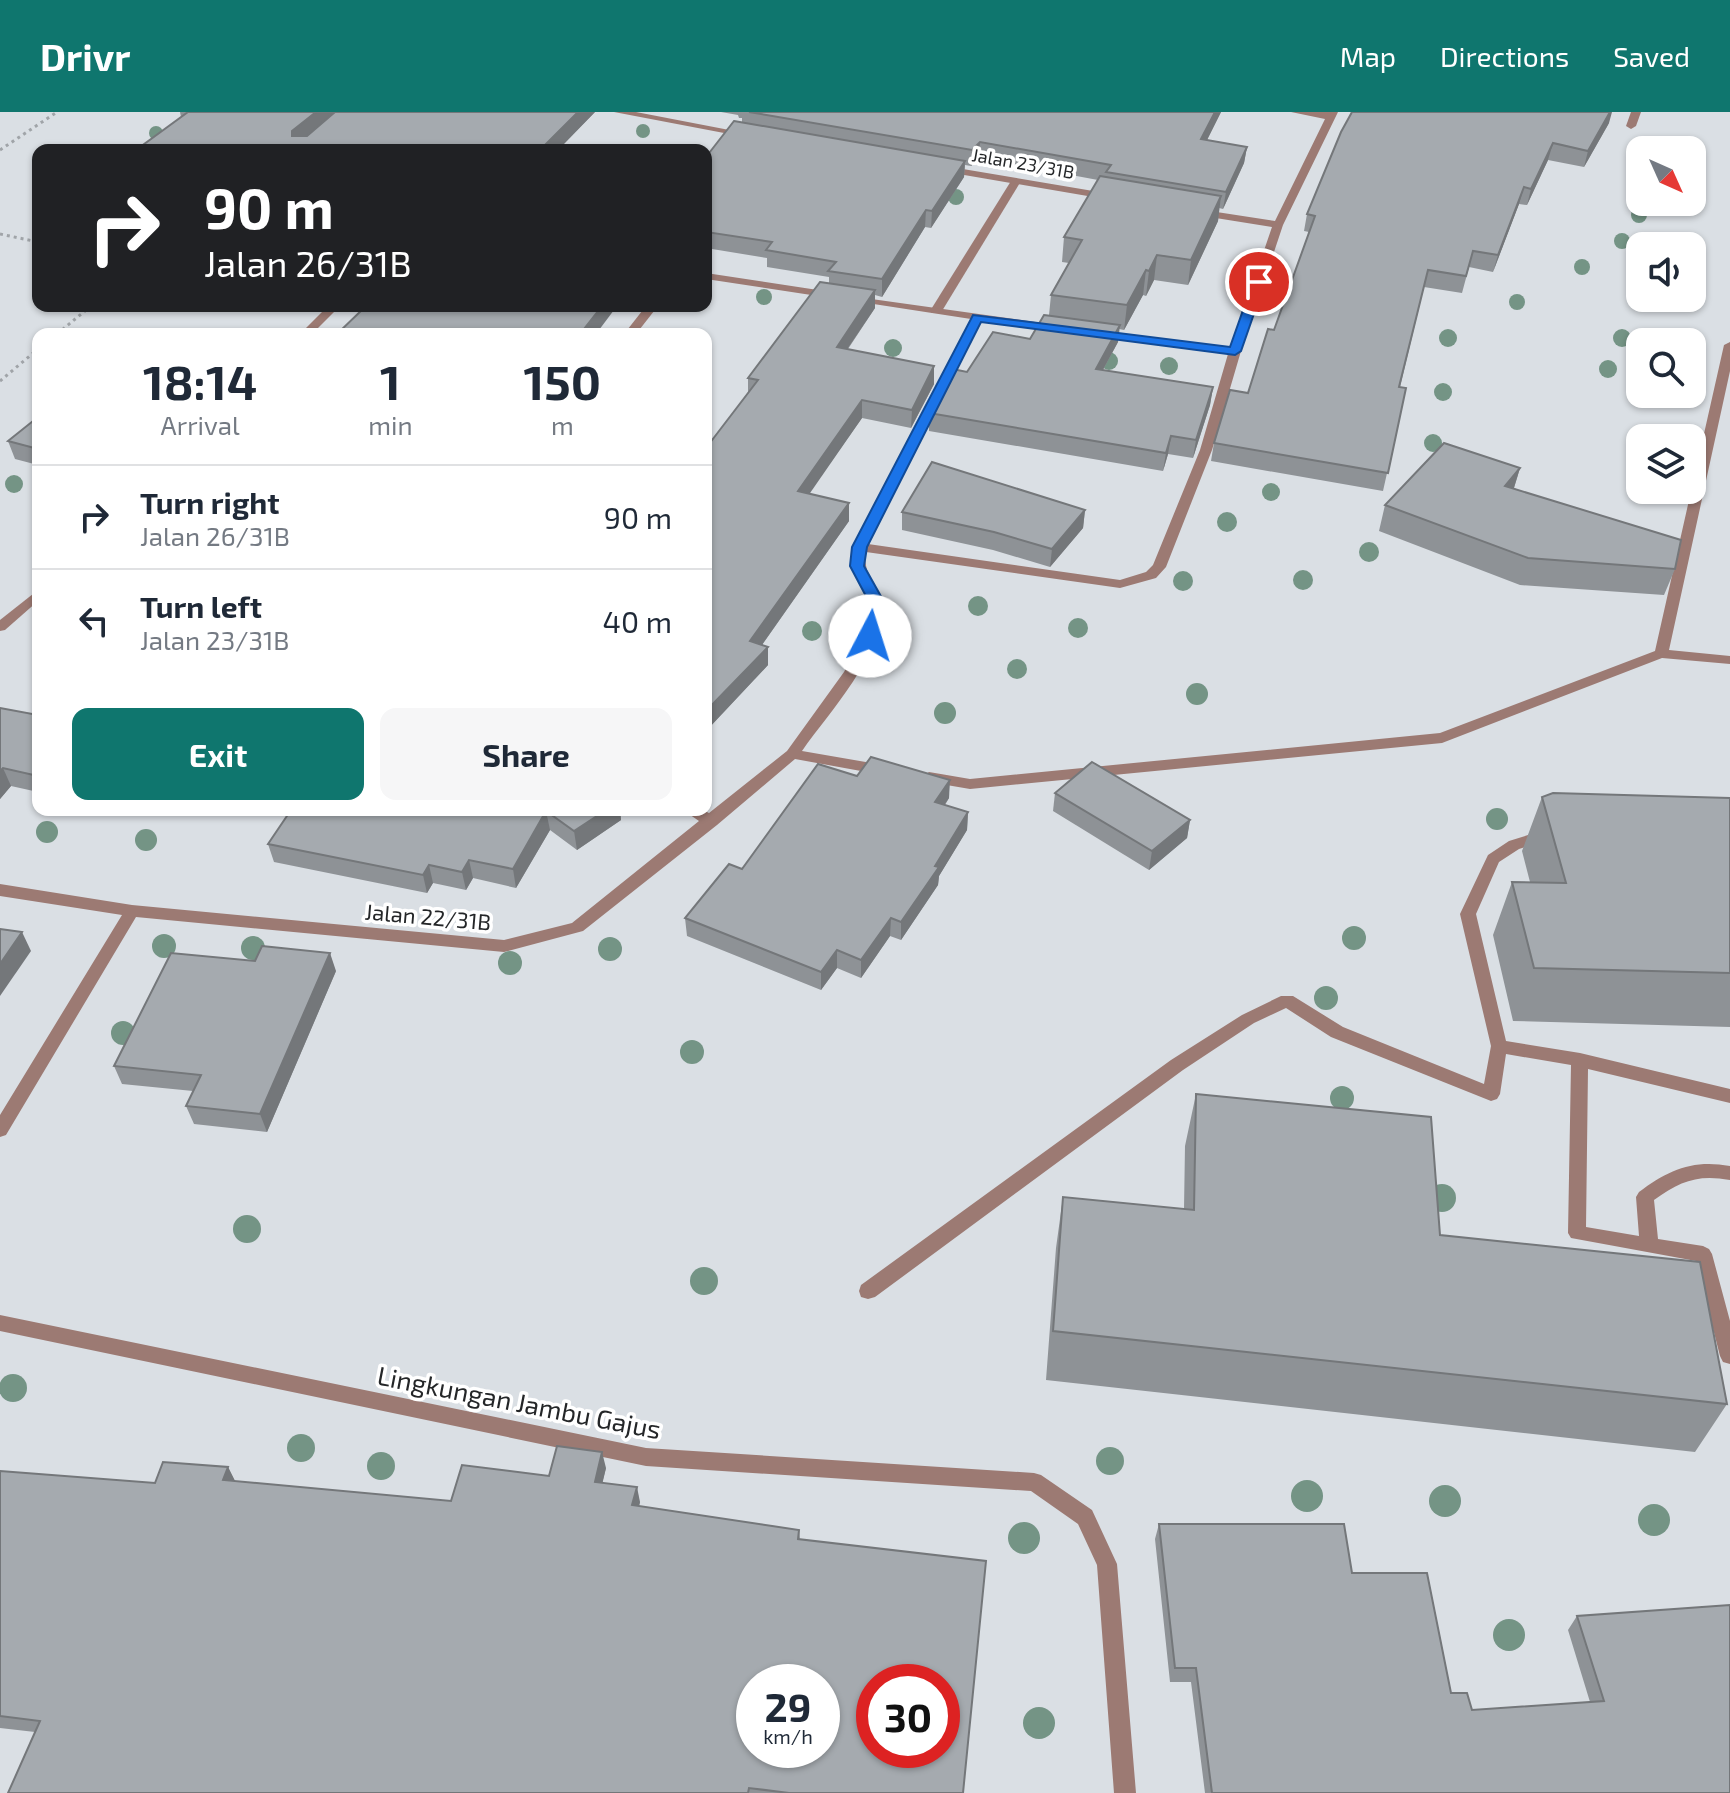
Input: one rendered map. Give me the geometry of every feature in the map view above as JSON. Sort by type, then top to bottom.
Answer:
[{"type":"street","points":[[619,112],[756,136]]},
{"type":"street","points":[[977,317],[860,547],[1120,584],[1151,575],[1159,567],[1206,450],[1235,351],[1278,225],[1332,115],[1296,112]]},
{"type":"street","points":[[1631,126],[1636,112]]},
{"type":"street","name":"Jalan 23/31B","points":[[939,168],[1124,199]]},
{"type":"street","points":[[936,311],[1016,181]]},
{"type":"street","points":[[1186,210],[1278,225]]},
{"type":"street","points":[[712,277],[1067,329]]},
{"type":"street","points":[[312,328],[328,312]]},
{"type":"street","points":[[635,328],[647,312]]},
{"type":"street","points":[[1081,331],[1235,351]]},
{"type":"street","points":[[1661,654],[1730,345]]},
{"type":"street","name":"Jalan 22/31B","points":[[0,890],[132,911],[504,946],[577,927],[792,754],[850,673],[870,636],[875,600],[857,566],[860,547]]},
{"type":"street","points":[[0,627],[32,599]]},
{"type":"street","points":[[792,754],[970,784],[1442,738],[1661,654],[1730,660]]},
{"type":"street","points":[[702,816],[712,821]]},
{"type":"street","points":[[868,1291],[1177,1065],[1248,1019],[1287,1000],[1337,1032],[1491,1094],[1499,1046],[1468,914],[1493,859],[1514,845],[1544,835],[1560,835]]},
{"type":"street","points":[[0,1130],[132,911]]},
{"type":"street","points":[[1499,1046],[1580,1060],[1730,1096]]},
{"type":"street","points":[[1580,1060],[1577,1233],[1703,1254],[1730,1356]]},
{"type":"street","points":[[1649,1245],[1645,1197],[1678,1174],[1696,1168],[1730,1173]]},
{"type":"street","name":"Lingkungan Jambu Gajus","points":[[0,1323],[646,1457],[1034,1482],[1085,1517],[1107,1564],[1125,1793]]},
{"type":"path","points":[[0,150],[57,112]]},
{"type":"path","points":[[0,234],[32,241]]},
{"type":"path","points":[[64,328],[84,312]]},
{"type":"path","points":[[0,381],[32,354]]},
{"type":"building","points":[[188,112],[316,112],[292,131],[292,136],[307,136],[335,112],[578,112],[546,144],[144,144]]},
{"type":"building","points":[[749,112],[1215,112],[1201,139],[1247,147],[1226,192],[1106,172],[1111,165],[980,142],[972,150]]},
{"type":"building","points":[[1352,112],[1610,112],[1588,151],[1553,143],[1531,189],[1524,187],[1498,255],[1473,251],[1466,276],[1428,270],[1399,387],[1406,388],[1388,473],[1214,443],[1230,390],[1248,393],[1268,329],[1274,330],[1315,216],[1307,214]]},
{"type":"building","points":[[734,121],[965,161],[932,211],[926,210],[882,279],[828,271],[836,262],[766,250],[772,242],[712,233],[712,149]]},
{"type":"building","points":[[1100,176],[1221,196],[1191,260],[1157,255],[1127,305],[1051,295],[1082,240],[1064,237]]},
{"type":"building","points":[[820,282],[875,290],[837,347],[934,366],[912,410],[862,400],[798,491],[849,503],[750,641],[768,647],[712,705],[712,440],[758,380],[748,378]]},
{"type":"building","points":[[360,312],[597,312],[585,328],[343,328]]},
{"type":"building","points":[[1044,315],[1120,325],[1096,369],[1213,387],[1196,440],[1171,436],[1166,453],[929,413],[952,369],[967,372],[993,332],[1030,339]]},
{"type":"building","points":[[32,422],[32,447],[8,441]]},
{"type":"building","points":[[1444,443],[1520,468],[1505,486],[1681,540],[1675,569],[1528,558],[1385,505]]},
{"type":"building","points":[[932,462],[1085,510],[1052,549],[994,532],[902,512]]},
{"type":"building","points":[[0,708],[32,714],[32,775],[3,768],[0,771]]},
{"type":"building","points":[[871,757],[950,780],[935,802],[968,812],[935,866],[939,867],[901,922],[891,918],[861,960],[837,950],[821,972],[685,918],[729,864],[742,869],[818,764],[857,776]]},
{"type":"building","points":[[1092,762],[1190,820],[1152,851],[1055,793]]},
{"type":"building","points":[[1553,793],[1730,798],[1730,973],[1534,968],[1512,882],[1566,883],[1542,797]]},
{"type":"building","points":[[287,816],[543,816],[513,869],[469,860],[462,872],[429,865],[423,875],[268,844]]},
{"type":"building","points":[[553,816],[597,816],[574,831]]},
{"type":"building","points":[[0,929],[22,932],[0,964]]},
{"type":"building","points":[[262,946],[330,953],[260,1114],[186,1106],[201,1075],[114,1066],[171,953],[255,961]]},
{"type":"building","points":[[1196,1094],[1431,1117],[1440,1235],[1700,1262],[1727,1404],[1053,1331],[1063,1197],[1194,1210]]},
{"type":"building","points":[[557,1446],[602,1452],[595,1482],[637,1487],[632,1505],[799,1530],[798,1539],[986,1561],[963,1793],[789,1793],[749,1788],[748,1793],[8,1793],[40,1721],[0,1716],[0,1471],[155,1483],[163,1462],[228,1467],[223,1480],[451,1501],[462,1465],[549,1476]]},
{"type":"building","points":[[1159,1524],[1344,1524],[1352,1573],[1427,1573],[1451,1693],[1467,1693],[1472,1710],[1604,1701],[1577,1616],[1730,1605],[1730,1793],[1212,1793],[1196,1668],[1175,1668]]},
{"type":"route","points":[[870,636],[875,600],[857,566],[860,547],[977,317],[1235,351],[1259,282]]}]
